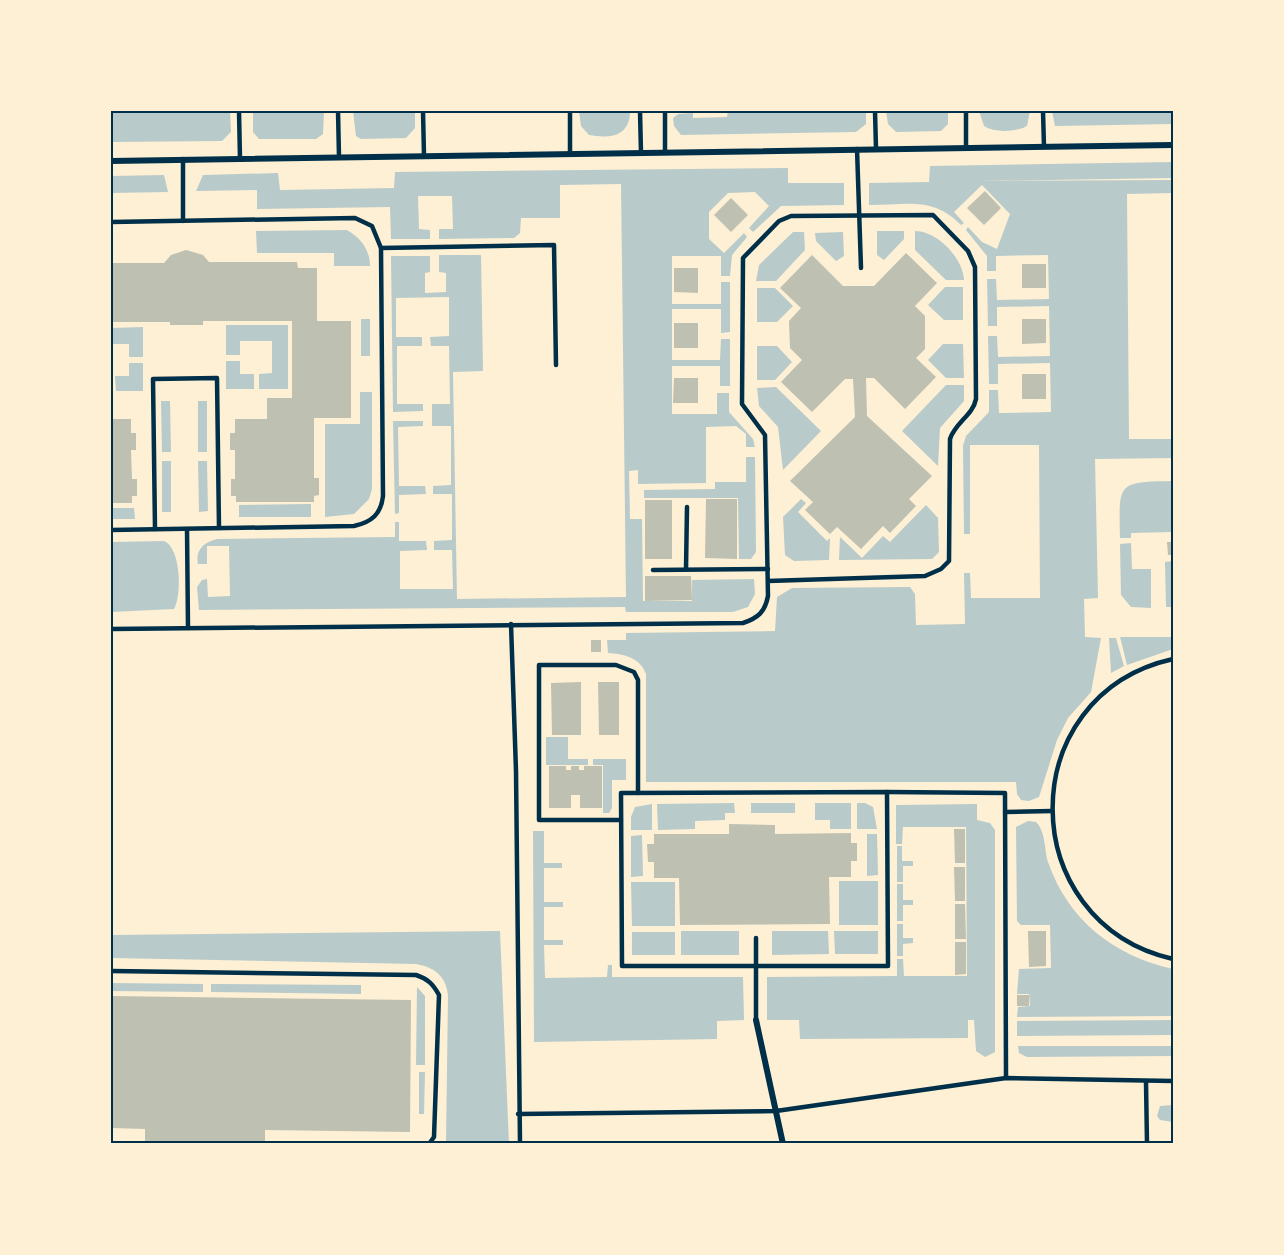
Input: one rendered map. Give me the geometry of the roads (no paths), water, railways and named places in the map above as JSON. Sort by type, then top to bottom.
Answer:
[{"type":"street","points":[[111,161],[1173,145]]},
{"type":"street","points":[[756,1020],[783,1144]]},
{"type":"lane","points":[[239,111],[240,159]]},
{"type":"lane","points":[[338,111],[339,157]]},
{"type":"lane","points":[[423,111],[424,156]]},
{"type":"lane","points":[[570,111],[570,154]]},
{"type":"lane","points":[[640,111],[641,153]]},
{"type":"lane","points":[[665,111],[665,152]]},
{"type":"lane","points":[[875,111],[876,149]]},
{"type":"lane","points":[[966,111],[966,148]]},
{"type":"lane","points":[[1042,111],[1044,147]]},
{"type":"lane","points":[[857,149],[861,267]]},
{"type":"lane","points":[[183,159],[183,220]]},
{"type":"lane","points":[[111,629],[743,623],[754,619],[766,606],[768,581],[765,435],[742,404],[743,258],[784,217],[933,215],[968,251],[975,267],[976,399],[973,409],[956,427],[950,439],[949,561],[941,569],[925,576],[768,581]]},
{"type":"lane","points":[[111,222],[360,218],[372,226],[381,248],[383,495],[379,512],[369,521],[354,526],[111,530]]},
{"type":"lane","points":[[381,248],[554,245],[556,365]]},
{"type":"lane","points":[[155,529],[153,379],[164,378],[217,378],[219,528]]},
{"type":"lane","points":[[686,569],[687,507]]},
{"type":"lane","points":[[187,529],[188,628]]},
{"type":"lane","points":[[653,570],[768,569]]},
{"type":"lane","points":[[511,624],[516,771],[520,1144]]},
{"type":"lane","points":[[1173,659],[1138,670],[1118,682],[1085,713],[1062,752],[1055,774],[1052,811],[1055,843],[1062,865],[1085,904],[1118,936],[1138,947],[1173,959]]},
{"type":"lane","points":[[621,820],[539,820],[539,665],[616,665],[634,672],[638,680],[638,793]]},
{"type":"lane","points":[[887,792],[888,966],[622,966],[621,793],[887,792],[1005,793],[1006,1078]]},
{"type":"lane","points":[[1005,812],[1052,811]]},
{"type":"lane","points":[[756,938],[756,1020]]},
{"type":"lane","points":[[111,971],[416,975],[425,978],[434,985],[439,995],[434,1137],[429,1144]]},
{"type":"lane","points":[[518,1114],[776,1111],[1006,1078],[1173,1082]]},
{"type":"lane","points":[[1146,1082],[1147,1144]]}]
